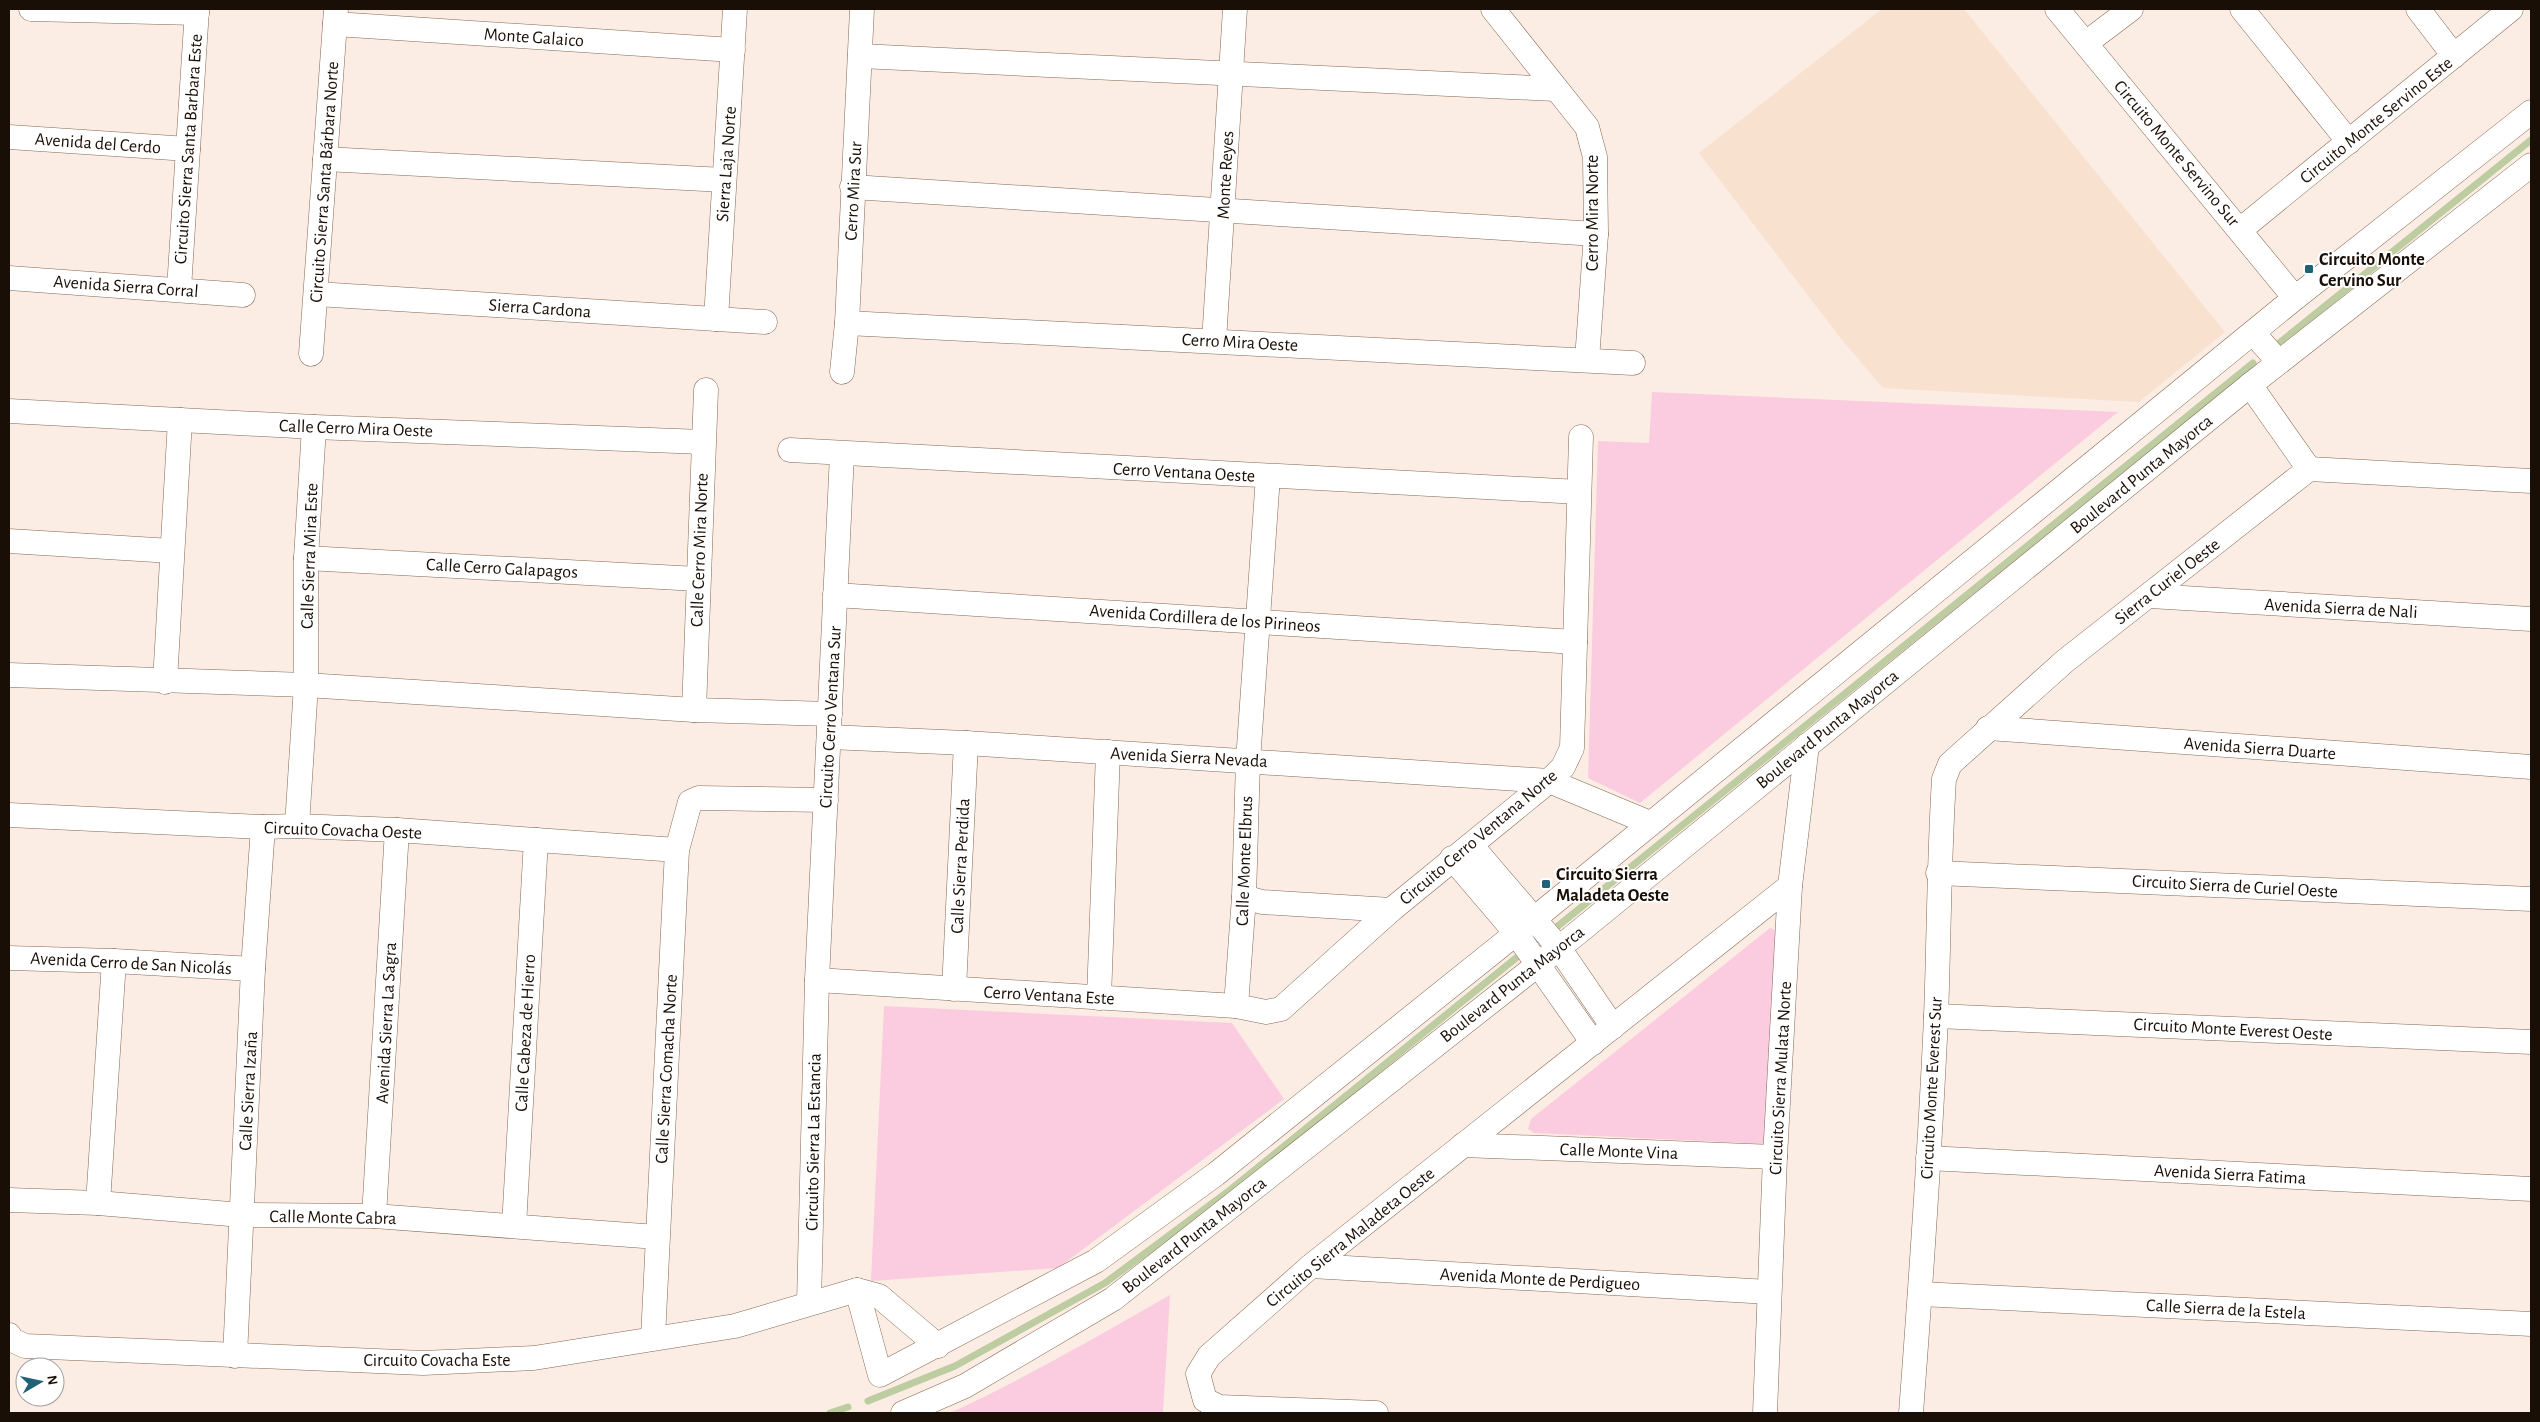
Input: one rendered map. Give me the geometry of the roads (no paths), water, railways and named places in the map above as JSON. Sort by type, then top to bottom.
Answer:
[{"type":"street","points":[[31,9],[197,11]]},
{"type":"street","name":"Sierra Laja Norte","points":[[716,319],[735,9]]},
{"type":"street","name":"Cerro Mira Sur","points":[[842,372],[847,323],[862,9]]},
{"type":"street","name":"Monte Reyes","points":[[1214,340],[1235,9]]},
{"type":"street","name":"Cerro Mira Norte","points":[[1493,9],[1587,127],[1595,157],[1596,234],[1587,360]]},
{"type":"street","name":"Circuito Monte Servino Sur","points":[[2057,9],[2295,298]]},
{"type":"street","points":[[2086,43],[2131,9]]},
{"type":"street","points":[[2242,9],[2349,142]]},
{"type":"street","points":[[2418,9],[2454,56]]},
{"type":"street","name":"Circuito Monte Servino Este","points":[[2240,230],[2511,9]]},
{"type":"street","name":"Circuito Sierra Santa Barbara Este","points":[[179,289],[197,11]]},
{"type":"street","name":"Monte Galaico","points":[[335,16],[733,50]]},
{"type":"street","name":"Circuito Sierra Santa Bárbara Norte","points":[[312,354],[335,16]]},
{"type":"street","points":[[860,56],[1555,89]]},
{"type":"street","name":"Boulevard Punta Mayorca","points":[[857,1290],[880,1375],[1096,1261],[1216,1174],[1515,932],[1534,919],[2295,298],[2531,112]]},
{"type":"street","name":"Avenida del Cerdo","points":[[9,137],[188,149]]},
{"type":"street","points":[[325,159],[724,180]]},
{"type":"street","name":"Boulevard Punta Mayorca","points":[[903,1413],[965,1386],[1114,1299],[1560,948],[2250,385],[2531,165]]},
{"type":"street","points":[[852,187],[1222,212],[1596,234]]},
{"type":"street","name":"Avenida Sierra Corral","points":[[9,278],[243,295]]},
{"type":"street","name":"Sierra Cardona","points":[[316,294],[765,322]]},
{"type":"street","name":"Cerro Mira Oeste","points":[[847,323],[1214,340],[1633,363]]},
{"type":"street","points":[[2253,333],[2280,362]]},
{"type":"street","points":[[2250,385],[2310,469],[2531,481]]},
{"type":"street","name":"Calle Cerro Mira Norte","points":[[694,710],[706,390]]},
{"type":"street","name":"Calle Cerro Mira Oeste","points":[[9,411],[314,427],[703,442]]},
{"type":"street","points":[[165,682],[180,420]]},
{"type":"street","name":"Calle Sierra Mira Este","points":[[297,826],[306,685],[306,558],[314,427]]},
{"type":"street","name":"Circuito Cerro Ventana Norte","points":[[1280,1009],[1391,910],[1549,781],[1563,767],[1572,748],[1581,437]]},
{"type":"street","name":"Cerro Ventana Oeste","points":[[790,450],[1579,492]]},
{"type":"street","name":"Circuito Cerro Ventana Sur","points":[[817,980],[842,454]]},
{"type":"street","name":"Sierra Curiel Oeste","points":[[1950,764],[2065,661],[2310,469]]},
{"type":"street","name":"Calle Monte Elbrus","points":[[1236,1006],[1244,897],[1248,761],[1268,476]]},
{"type":"street","points":[[9,541],[172,551]]},
{"type":"street","name":"Calle Cerro Galapagos","points":[[306,558],[698,579]]},
{"type":"street","name":"Avenida Cordillera de los Pirineos","points":[[835,595],[1575,642]]},
{"type":"street","name":"Avenida Sierra de Nali","points":[[2150,596],[2531,619]]},
{"type":"street","name":"Avenida Sierra Nevada","points":[[9,675],[165,682],[306,685],[694,710],[829,725],[966,744],[1549,781],[1650,823]]},
{"type":"street","name":"Avenida Sierra Duarte","points":[[1988,728],[2531,767]]},
{"type":"street","name":"Calle Sierra Perdida","points":[[954,989],[966,744]]},
{"type":"street","name":"Circuito Sierra Mulata Norte","points":[[1765,1413],[1775,1157],[1790,886],[1807,745]]},
{"type":"street","points":[[1099,998],[1108,752]]},
{"type":"street","name":"Circuito Monte Everest Sur","points":[[1910,1413],[1920,1294],[1936,1016],[1938,873],[1944,779],[1950,764]]},
{"type":"street","name":"Calle Sierra Comacha Norte","points":[[653,1338],[678,850],[690,802],[699,798],[826,800]]},
{"type":"street","name":"Circuito Covacha Oeste","points":[[9,815],[263,827],[297,826],[397,830],[678,850]]},
{"type":"street","name":"Calle Sierra Izaña","points":[[235,1356],[263,827]]},
{"type":"street","name":"Avenida Sierra La Sagra","points":[[374,1216],[397,830]]},
{"type":"street","name":"Calle Cabeza de Hierro","points":[[514,1226],[536,840]]},
{"type":"street","points":[[1462,852],[1534,919],[1560,948],[1613,1027]]},
{"type":"street","points":[[1462,852],[1593,1044]]},
{"type":"street","name":"Circuito Sierra de Curiel Oeste","points":[[1938,873],[2531,899]]},
{"type":"street","name":"Circuito Sierra Maladeta Oeste","points":[[1376,1413],[1219,1408],[1205,1400],[1198,1374],[1209,1356],[1311,1266],[1790,886]]},
{"type":"street","points":[[1244,897],[1262,902],[1391,910]]},
{"type":"street","name":"Avenida Cerro de San Nicolás","points":[[9,958],[114,961],[254,969]]},
{"type":"street","points":[[98,1203],[114,961]]},
{"type":"street","name":"Cerro Ventana Este","points":[[817,980],[1236,1006],[1266,1012],[1280,1009]]},
{"type":"street","name":"Circuito Sierra La Estancia","points":[[809,1303],[817,980]]},
{"type":"street","name":"Circuito Monte Everest Oeste","points":[[1936,1016],[2531,1042]]},
{"type":"street","name":"Calle Monte Vina","points":[[1464,1145],[1775,1157]]},
{"type":"street","name":"Avenida Sierra Fatima","points":[[1928,1158],[2531,1189]]},
{"type":"street","name":"Calle Monte Cabra","points":[[9,1200],[98,1203],[242,1215],[374,1216],[657,1237]]},
{"type":"street","name":"Avenida Monte de Perdigueo","points":[[1311,1266],[1769,1292]]},
{"type":"street","points":[[857,1290],[880,1296],[938,1346]]},
{"type":"street","name":"Circuito Covacha Este","points":[[10,1338],[25,1346],[235,1356],[422,1363],[524,1359],[735,1326],[857,1290]]},
{"type":"street","name":"Calle Sierra de la Estela","points":[[1920,1294],[2531,1324]]},
{"type":"waterway","points":[[2278,344],[2531,140]]},
{"type":"waterway","points":[[1553,930],[2253,363]]},
{"type":"waterway","points":[[868,1401],[955,1366],[1105,1283],[1230,1190],[1516,958]]},
{"type":"waterway","points":[[830,1413],[848,1407]]},
{"type":"place","name":"Circuito Monte Cervino Sur","points":[[2309,269]]},
{"type":"place","name":"Circuito Sierra Maladeta Oeste","points":[[1546,884]]}]
